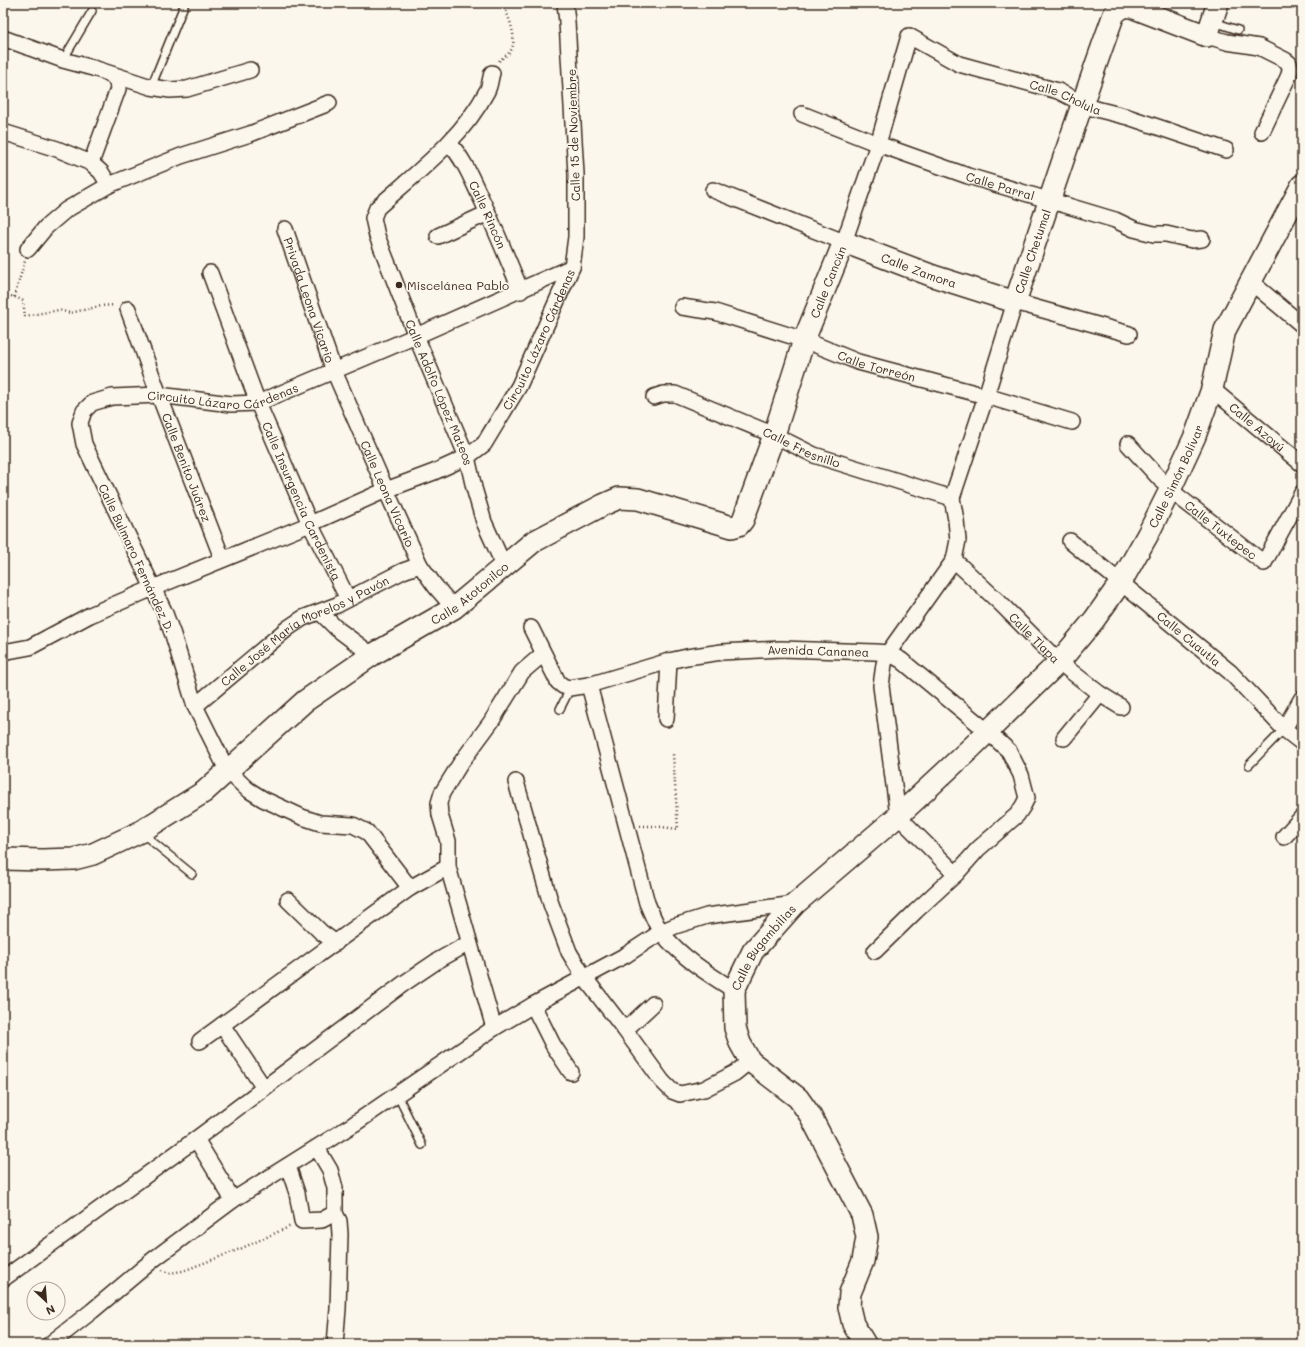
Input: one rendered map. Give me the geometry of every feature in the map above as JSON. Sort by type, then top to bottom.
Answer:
[{"type":"street","name":"Calle 15 de Noviembre","points":[[565,3],[576,174],[576,237],[572,267]]},
{"type":"street","name":"Calle Chetumal","points":[[952,498],[1015,302],[1082,103],[1114,14],[1121,8],[1129,6],[1212,20]]},
{"type":"street","points":[[1212,20],[1227,42],[1259,47],[1289,63],[1289,75],[1262,132]]},
{"type":"street","name":"Calle Cholula","points":[[909,36],[959,64],[1058,91],[1092,108],[1128,117],[1226,150]]},
{"type":"street","name":"Calle Cancún","points":[[739,525],[743,520],[774,435],[804,340],[844,242],[878,144],[909,36]]},
{"type":"street","points":[[3,38],[63,60],[150,87],[170,90],[187,89],[250,70]]},
{"type":"street","points":[[449,143],[469,119],[488,90],[492,73]]},
{"type":"street","points":[[91,163],[118,89],[117,81],[110,74]]},
{"type":"street","points":[[28,249],[46,227],[66,210],[109,185],[181,156],[250,134],[329,103]]},
{"type":"street","name":"Calle Parral","points":[[802,114],[878,144],[968,176],[1115,220],[1134,229],[1192,240],[1202,239]]},
{"type":"street","points":[[3,132],[56,149],[91,163],[101,172],[109,185]]},
{"type":"street","name":"Calle Rincón","points":[[449,143],[464,163],[488,213],[520,291]]},
{"type":"street","name":"Calle Adolfo López Mateos","points":[[449,143],[377,208],[373,218],[377,236],[416,336],[467,457],[482,514],[504,566]]},
{"type":"street","name":"Calle Simón Bolívar","points":[[987,731],[1059,662],[1094,620],[1121,582],[1148,534],[1195,436],[1212,388],[1225,330],[1301,188]]},
{"type":"street","name":"Calle Zamora","points":[[714,190],[934,276],[1015,302],[1130,334]]},
{"type":"street","points":[[438,236],[488,213]]},
{"type":"street","name":"Privada Leona Vicario","points":[[284,229],[334,371]]},
{"type":"street","name":"Circuito Lázaro Cárdenas","points":[[84,411],[92,403],[112,397],[159,395],[231,404],[258,403],[520,291],[572,267]]},
{"type":"street","name":"Circuito Lázaro Cárdenas","points":[[3,652],[30,647],[90,616],[222,558],[310,524],[386,490],[434,472],[467,457],[484,444],[519,386],[572,267]]},
{"type":"street","name":"Calle Insurgencia Cardenista","points":[[210,273],[258,403],[310,524],[348,599]]},
{"type":"street","points":[[1251,282],[1302,325]]},
{"type":"street","name":"Calle Torreón","points":[[682,307],[715,312],[804,340],[858,362],[986,396],[1072,422]]},
{"type":"street","name":"Calle Benito Juárez","points":[[128,309],[159,395],[222,558]]},
{"type":"street","name":"Calle Leona Vicario","points":[[334,371],[420,565],[435,586],[454,608]]},
{"type":"street","name":"Calle Azoyú","points":[[1212,388],[1302,464]]},
{"type":"street","name":"Calle Fresnillo","points":[[654,397],[663,394],[675,394],[774,435],[814,455],[952,498]]},
{"type":"street","name":"Calle Bulmaro Fernández D.","points":[[84,411],[80,423],[84,444],[153,588],[173,635],[195,706],[226,770]]},
{"type":"street","name":"Calle Tuxtepec","points":[[1128,444],[1170,490],[1264,563],[1302,493]]},
{"type":"street","name":"Calle Atotonilco","points":[[3,859],[74,859],[93,854],[140,832],[204,792],[226,770],[305,700],[372,655],[454,608],[533,542],[603,505],[619,498],[638,499],[732,527],[739,525]]},
{"type":"street","points":[[875,951],[956,874],[898,816],[881,686],[884,664],[888,653],[954,560],[958,540],[952,498]]},
{"type":"street","name":"Calle Cuautla","points":[[1070,541],[1230,672],[1284,729],[1302,743]]},
{"type":"street","name":"Calle Tlapa","points":[[954,560],[1000,603],[1059,662],[1100,694],[1121,707]]},
{"type":"street","name":"Calle José María Morelos y Pavón","points":[[195,706],[288,628],[303,618],[348,599],[403,571],[420,565]]},
{"type":"street","points":[[320,612],[336,628],[372,655]]},
{"type":"street","points":[[531,628],[558,682],[569,688]]},
{"type":"street","name":"Avenida Cananea","points":[[569,688],[589,686],[668,661],[707,654],[789,649],[888,653],[901,660],[1009,751],[1021,775],[1027,798],[1023,806],[1016,815],[978,849],[956,874]]},
{"type":"street","points":[[494,1028],[448,867],[448,841],[440,815],[439,803],[442,793],[460,764],[491,722],[522,672],[543,654]]},
{"type":"street","points":[[666,719],[668,661]]},
{"type":"street","points":[[589,686],[647,903],[661,932],[683,955],[734,990]]},
{"type":"street","points":[[1064,738],[1100,694]]},
{"type":"street","points":[[1284,729],[1302,698]]},
{"type":"street","name":"Calle Bugambilias","points":[[865,1344],[853,1324],[849,1307],[850,1293],[863,1261],[866,1237],[862,1215],[810,1115],[798,1098],[750,1060],[740,1043],[735,1028],[734,990],[753,951],[795,904],[898,816],[987,731]]},
{"type":"street","points":[[226,770],[247,789],[263,799],[302,818],[320,823],[353,825],[366,832],[410,888]]},
{"type":"street","points":[[516,782],[551,904],[569,952],[584,978],[625,1030],[662,1081],[672,1091],[680,1094],[704,1089],[734,1073],[750,1060]]},
{"type":"street","points":[[1284,837],[1302,817]]},
{"type":"street","points":[[200,1041],[410,888],[448,867]]},
{"type":"street","points":[[288,900],[321,932],[336,943]]},
{"type":"street","points":[[50,1344],[154,1259],[233,1200],[354,1124],[494,1028],[533,1005],[626,955],[661,932],[707,916],[795,904]]},
{"type":"street","points":[[3,1279],[403,984],[437,961],[469,943]]},
{"type":"street","points":[[625,1030],[653,1004]]},
{"type":"street","points":[[533,1005],[553,1045],[571,1072]]},
{"type":"street","points":[[222,1025],[264,1088]]},
{"type":"street","points":[[196,1138],[233,1200]]},
{"type":"street","points":[[317,1148],[330,1170],[335,1188],[335,1213],[339,1221],[338,1309],[335,1344]]},
{"type":"street","points":[[288,1166],[297,1193],[302,1221],[322,1220],[335,1213]]},
{"type":"lane","points":[[150,87],[185,3]]},
{"type":"lane","points":[[63,60],[92,11]]},
{"type":"lane","points":[[1212,20],[1238,30]]},
{"type":"lane","points":[[560,709],[569,688]]},
{"type":"lane","points":[[1249,765],[1284,729]]},
{"type":"lane","points":[[140,832],[192,874]]},
{"type":"lane","points":[[397,1094],[422,1145]]},
{"type":"path","points":[[492,73],[496,64],[510,52],[513,44],[513,32],[503,3]]},
{"type":"path","points":[[14,297],[23,271],[28,249]]},
{"type":"path","points":[[3,296],[8,295],[23,301],[25,316],[59,310],[70,313],[101,306],[113,305],[119,305],[128,309]]},
{"type":"path","points":[[626,827],[653,826],[678,829],[674,754]]},
{"type":"path","points":[[154,1259],[162,1270],[169,1273],[183,1271],[240,1249],[302,1221]]},
{"type":"place","name":"Miscelánea Pablo","points":[[399,285]]}]
